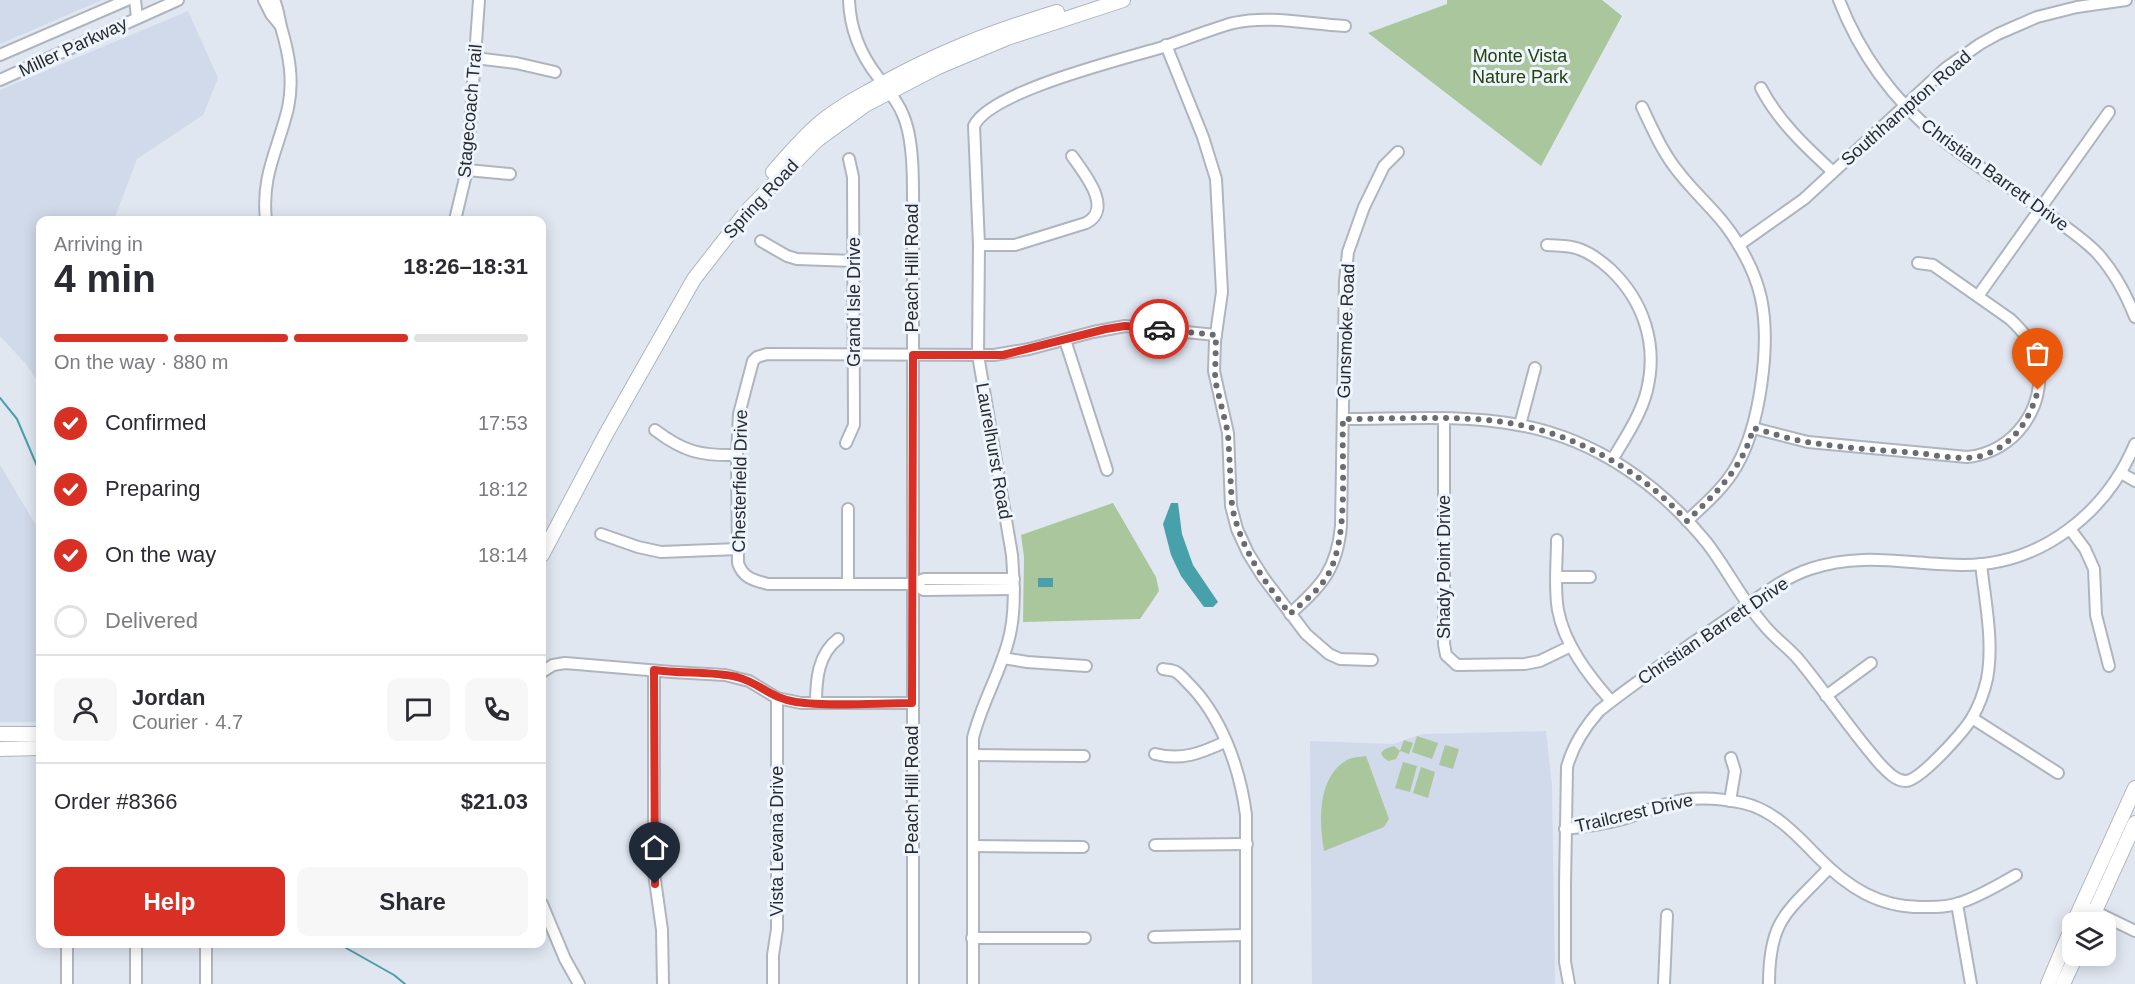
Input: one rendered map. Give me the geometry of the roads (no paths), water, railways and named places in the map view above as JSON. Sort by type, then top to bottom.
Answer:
[{"type":"main road","name":"Spring Road","points":[[546,548],[630,392],[704,265],[747,211],[817,140],[886,87],[954,47],[986,34],[1093,0]]},
{"type":"main road","name":"Spring Road","points":[[546,535],[588,454],[665,318],[707,250],[793,148],[809,133],[837,110],[886,87],[976,50],[1123,0]]},
{"type":"main road","points":[[0,734],[36,734]]},
{"type":"main road","points":[[0,749],[36,748]]},
{"type":"main road","points":[[2079,912],[2135,788]]},
{"type":"main road","points":[[2095,912],[2135,823]]},
{"type":"main road","points":[[2048,984],[2062,952]]},
{"type":"main road","points":[[2063,984],[2071,966]]},
{"type":"street","points":[[126,0],[136,17]]},
{"type":"street","name":"Miller Parkway","points":[[0,55],[126,0]]},
{"type":"street","points":[[135,0],[136,17]]},
{"type":"street","name":"Miller Parkway","points":[[0,80],[178,0]]},
{"type":"street","points":[[264,0],[271,14],[281,25]]},
{"type":"street","points":[[266,216],[265,196],[268,172],[286,116],[291,86],[289,54],[274,0]]},
{"type":"street","name":"Stagecoach Trail","points":[[456,216],[467,170],[479,0]]},
{"type":"street","name":"Peach Hill Road","points":[[849,0],[850,19],[862,54],[903,113],[910,138],[913,244],[913,984]]},
{"type":"street","name":"Christian Barrett Drive","points":[[1839,0],[1864,52],[1905,105],[1937,135],[2040,208],[2098,254],[2120,285],[2135,317]]},
{"type":"street","name":"Southhampton Road","points":[[1739,244],[1791,210],[1905,105],[1963,56],[1998,34],[2037,17],[2062,10],[2126,0]]},
{"type":"street","name":"Laurelhurst Road","points":[[973,984],[973,738],[1012,627],[1014,584],[1012,555],[978,355],[979,245],[973,133],[976,122],[982,115],[1002,102],[1038,86],[1247,20],[1293,20],[1320,25],[1345,26]]},
{"type":"street","points":[[1166,45],[1203,137],[1216,179],[1222,292],[1216,335],[1215,380],[1228,433],[1234,518],[1248,553],[1306,634],[1329,654],[1349,660],[1372,660]]},
{"type":"street","points":[[475,58],[516,63],[555,72]]},
{"type":"street","points":[[1761,88],[1773,110],[1833,172]]},
{"type":"street","points":[[1642,106],[1657,139],[1673,165],[1695,192],[1718,214],[1739,244],[1759,291],[1764,319],[1762,362],[1753,428],[1747,447],[1727,481],[1687,521]]},
{"type":"street","points":[[1978,296],[2109,112]]},
{"type":"street","name":"Gunsmoke Road","points":[[1290,614],[1318,588],[1336,557],[1341,526],[1345,281],[1348,252],[1372,190],[1384,166],[1398,152]]},
{"type":"street","points":[[979,245],[1014,245],[1086,223],[1095,218],[1097,208],[1093,187],[1072,156]]},
{"type":"street","name":"Grand Isle Drive","points":[[846,443],[854,425],[853,177],[849,159]]},
{"type":"street","points":[[467,170],[510,174]]},
{"type":"street","points":[[761,241],[797,259],[824,262],[854,261]]},
{"type":"street","points":[[1547,245],[1578,248],[1605,265],[1633,296],[1646,326],[1651,363],[1647,389],[1634,422],[1612,460]]},
{"type":"street","points":[[1753,428],[1808,442],[1953,457],[1976,457],[1995,450],[2015,436],[2026,422],[2038,390],[2038,360],[2031,345],[2020,328],[1978,296],[1933,266],[1918,263]]},
{"type":"street","points":[[854,354],[1003,355],[1125,326],[1216,335]]},
{"type":"street","points":[[1065,340],[1107,470]]},
{"type":"street","name":"Chesterfield Drive","points":[[848,584],[768,584],[754,581],[745,575],[739,566],[737,454],[739,414],[753,361],[757,357],[767,354],[854,354]]},
{"type":"street","points":[[1520,425],[1535,368]]},
{"type":"street","name":"Shady Point Drive","points":[[1444,418],[1444,645],[1446,655],[1457,665],[1506,665],[1540,661],[1571,646]]},
{"type":"street","points":[[1343,419],[1490,420],[1520,425],[1563,437],[1612,460],[1650,486],[1687,521],[1708,545],[1764,626],[1799,660],[1872,755],[1899,780],[1913,779],[1941,754],[1972,718],[1986,685],[1989,654],[1981,564]]},
{"type":"street","points":[[655,430],[677,445],[693,452],[737,454]]},
{"type":"street","name":"Christian Barrett Drive","points":[[1569,984],[1565,962],[1567,767],[1572,748],[1586,725],[1599,711],[1749,604],[1806,570],[1851,559],[1873,558],[1942,564],[1981,564],[2017,556],[2046,545],[2092,511],[2121,473],[2135,444]]},
{"type":"street","points":[[2121,473],[2135,480]]},
{"type":"street","points":[[848,509],[848,584],[913,584],[924,590],[1014,584]]},
{"type":"street","points":[[2070,529],[2085,549],[2094,569],[2096,615],[2109,666]]},
{"type":"street","points":[[601,534],[638,547],[661,552],[738,549]]},
{"type":"street","points":[[1557,540],[1557,607],[1561,622],[1571,646],[1611,701]]},
{"type":"street","points":[[1557,578],[1590,577]]},
{"type":"street","points":[[816,703],[821,662],[825,651],[838,639]]},
{"type":"street","points":[[1003,658],[1036,663],[1086,666]]},
{"type":"street","points":[[546,669],[553,665],[565,663],[725,675],[748,681],[777,698],[801,703],[912,703]]},
{"type":"street","points":[[1826,696],[1871,663]]},
{"type":"street","points":[[1163,669],[1177,672],[1194,689],[1214,718],[1242,792],[1246,815],[1246,984]]},
{"type":"street","points":[[654,670],[654,873],[662,930],[663,984]]},
{"type":"street","name":"Vista Levana Drive","points":[[773,984],[773,955],[777,929],[777,698]]},
{"type":"street","points":[[1972,718],[2058,773]]},
{"type":"street","points":[[1155,754],[1167,757],[1193,756],[1225,742]]},
{"type":"street","points":[[973,755],[1084,756]]},
{"type":"street","points":[[1730,801],[1735,771],[1731,758]]},
{"type":"street","name":"Trailcrest Drive","points":[[1565,829],[1612,822],[1681,800],[1707,798],[1746,804],[1789,828],[1829,868],[1859,891],[1880,901],[1920,907],[1957,904]]},
{"type":"street","points":[[1155,845],[1246,844]]},
{"type":"street","points":[[973,846],[1083,846]]},
{"type":"street","points":[[1769,984],[1772,944],[1780,922],[1793,904],[1829,868]]},
{"type":"street","points":[[1971,984],[1957,904],[2016,875]]},
{"type":"street","points":[[2082,904],[2089,912]]},
{"type":"street","points":[[546,914],[565,959],[579,984]]},
{"type":"street","points":[[1665,984],[1667,915]]},
{"type":"street","points":[[2116,925],[2135,931]]},
{"type":"street","points":[[1154,937],[1246,935]]},
{"type":"street","points":[[972,938],[1085,938]]},
{"type":"street","points":[[67,948],[67,984]]},
{"type":"street","points":[[206,948],[206,984]]},
{"type":"street","points":[[136,949],[136,984]]},
{"type":"water","points":[[1171,503],[1178,503],[1182,534],[1193,565],[1218,602],[1213,607],[1204,607],[1181,576],[1171,555],[1163,524]]},
{"type":"water","points":[[1038,578],[1053,578],[1053,587],[1038,587]]},
{"type":"waterway","points":[[0,398],[17,419],[36,464]]},
{"type":"waterway","points":[[346,948],[394,975],[405,984]]},
{"type":"park label","name":"Monte Vista Nature Park","points":[[1520,66]]}]
